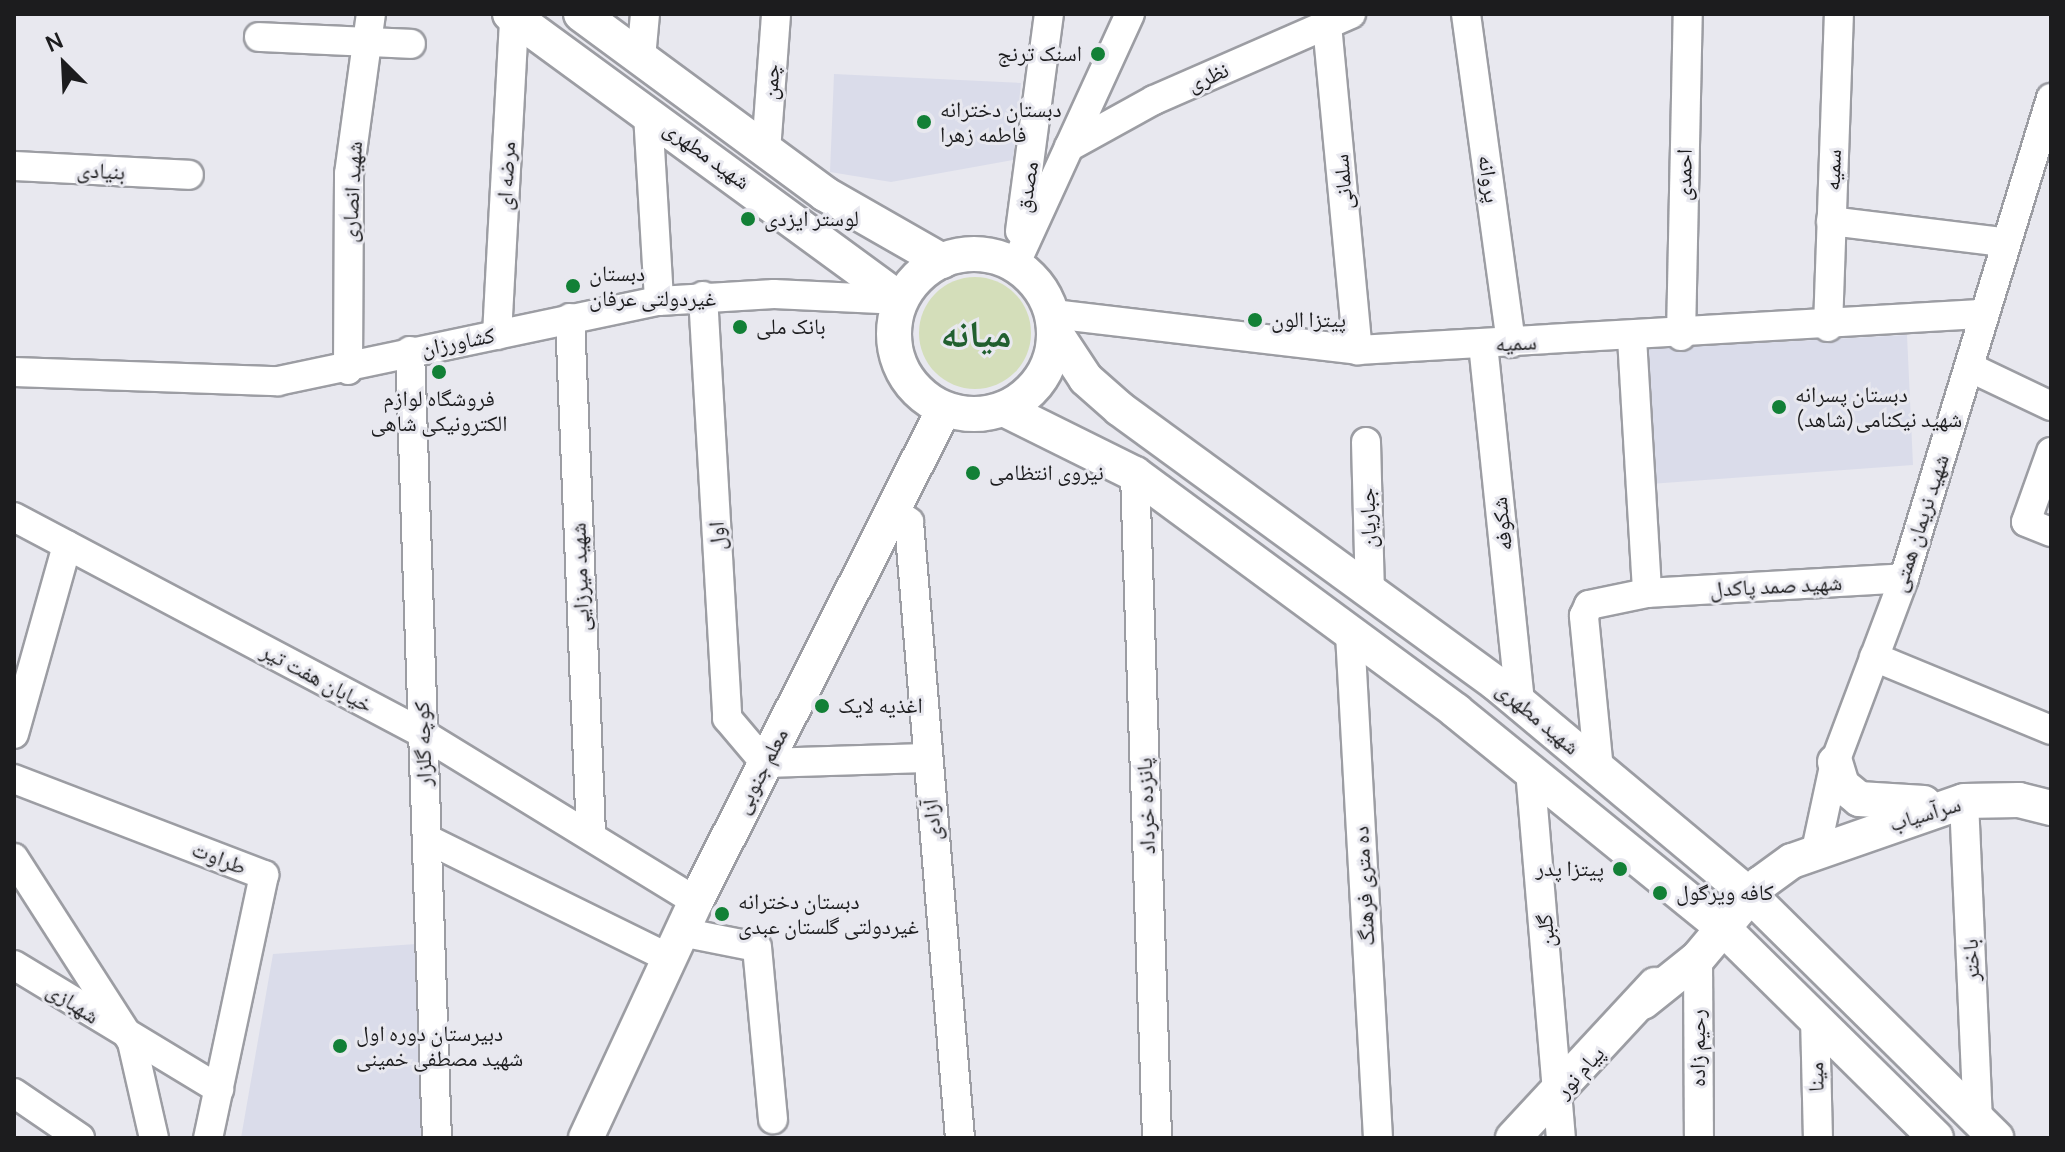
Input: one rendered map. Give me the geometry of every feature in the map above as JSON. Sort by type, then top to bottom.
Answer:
[{"type":"main road","name":"شهید مطهری","points":[[581,14],[766,151],[867,221],[942,261]]},
{"type":"main road","name":"شهید مطهری","points":[[512,16],[901,300]]},
{"type":"main road","points":[[979,254],[1015,265],[1054,323],[1042,379],[1004,409],[944,409],[922,396],[900,363],[894,325],[901,300],[942,261],[979,254]]},
{"type":"main road","name":"شهید مطهری","points":[[1054,323],[1086,379],[1120,409],[1520,703],[1753,896],[1987,1129]]},
{"type":"main road","name":"معلم جنوبی","points":[[586,1138],[696,901],[944,409]]},
{"type":"main road","name":"شهید مطهری","points":[[1004,409],[1135,474],[1530,770],[1708,944],[1815,1017],[1936,1138]]},
{"type":"main road","points":[[1835,762],[1842,785],[1859,799],[1964,801]]},
{"type":"main road","name":"سرآسیاب","points":[[1708,944],[1753,896],[1792,861],[1964,801],[2019,800],[2051,808]]},
{"type":"main road","name":"پیام نور","points":[[1513,1138],[1562,1092],[1643,1002],[1708,944]]},
{"type":"street","name":"شهید انصاری","points":[[348,370],[349,174],[371,14]]},
{"type":"street","points":[[641,58],[645,14]]},
{"type":"street","name":"چمن","points":[[766,151],[776,14]]},
{"type":"street","name":"مصدق","points":[[1015,265],[1049,14]]},
{"type":"street","points":[[1015,265],[1130,14]]},
{"type":"street","name":"پروانه","points":[[1466,14],[1511,343]]},
{"type":"street","name":"احمدی","points":[[1681,336],[1688,14]]},
{"type":"street","name":"سميه","points":[[1828,327],[1839,14]]},
{"type":"street","name":"مرضه ای","points":[[497,335],[512,16]]},
{"type":"street","name":"نظری","points":[[1069,147],[1154,100],[1335,18]]},
{"type":"street","name":"سلمانی","points":[[1335,18],[1358,350]]},
{"type":"street","points":[[259,37],[411,44]]},
{"type":"street","name":"شهید نریمان همتی","points":[[1810,857],[1835,762],[1904,578],[1969,367],[1980,314],[2002,242],[2045,138],[2051,98]]},
{"type":"street","points":[[648,114],[659,301]]},
{"type":"street","name":"بنیادی","points":[[14,166],[189,175]]},
{"type":"street","points":[[1831,221],[2002,242]]},
{"type":"street","name":"کشاورزان","points":[[14,372],[278,381],[348,370],[410,351],[659,301],[703,296],[901,300]]},
{"type":"street","name":"اول","points":[[703,296],[727,718],[765,763]]},
{"type":"street","name":"سمیه","points":[[1054,323],[1358,350],[1681,336],[1980,314]]},
{"type":"street","name":"شهید میرزایی","points":[[570,318],[591,835]]},
{"type":"street","points":[[1632,338],[1647,593]]},
{"type":"street","name":"شکوفه","points":[[1483,344],[1520,703]]},
{"type":"street","name":"کوچه گلزار","points":[[410,351],[437,1138]]},
{"type":"street","points":[[1969,367],[2051,406]]},
{"type":"street","name":"جباریان","points":[[1366,442],[1370,593]]},
{"type":"street","points":[[2051,452],[2026,522],[2051,532]]},
{"type":"street","name":"پانزده خرداد","points":[[1135,474],[1157,1138]]},
{"type":"street","name":"آزادی","points":[[893,510],[909,522],[926,758],[960,1138]]},
{"type":"street","name":"خیابان هفت تیر","points":[[14,517],[423,734],[696,901]]},
{"type":"street","points":[[14,734],[67,545]]},
{"type":"street","name":"شهید صمد پاکدل","points":[[1599,770],[1584,616],[1599,599],[1647,593],[1904,578]]},
{"type":"street","name":"ده متری فرهنگ","points":[[1350,634],[1378,1138]]},
{"type":"street","points":[[1874,657],[2051,730]]},
{"type":"street","points":[[765,763],[926,758]]},
{"type":"street","name":"گلبن","points":[[1530,770],[1562,1092],[1561,1138]]},
{"type":"street","name":"طراوت","points":[[14,779],[264,875],[208,1138]]},
{"type":"street","name":"باختر","points":[[1964,801],[1987,1129]]},
{"type":"street","points":[[427,839],[675,945],[757,947],[773,1119]]},
{"type":"street","points":[[14,858],[132,1042],[154,1138]]},
{"type":"street","name":"رحیم زاده","points":[[1699,1138],[1708,944]]},
{"type":"street","name":"شهبازی","points":[[14,965],[132,1042],[219,1089]]},
{"type":"street","name":"مینا","points":[[1815,1017],[1818,1138]]},
{"type":"street","points":[[14,1093],[80,1138]]},
{"type":"shaded area","name":"دبستان دخترانه فاطمه زهرا","points":[[834,74],[1021,83],[1013,160],[891,182],[830,172]]},
{"type":"shaded area","name":"دبستان پسرانه شهید نیکنامی(شاهد)","points":[[1907,335],[1913,465],[1650,484],[1645,349]]},
{"type":"shaded area","name":"دبیرستان دوره اول شهید مصطفی خمینی","points":[[416,944],[429,1138],[241,1138],[273,954]]},
{"type":"green space","points":[[975,277],[996,281],[1015,293],[1027,312],[1031,333],[1027,354],[1015,373],[996,385],[975,389],[954,385],[935,373],[923,354],[919,333],[923,312],[935,293],[954,281]]},
{"type":"place","name":"اسنک ترنج","points":[[1098,54]]},
{"type":"place","name":"دبستان دخترانه فاطمه زهرا","points":[[924,122]]},
{"type":"place","name":"لوستر ایزدی","points":[[748,219]]},
{"type":"place","name":"دبستان غیردولتی عرفان","points":[[573,286]]},
{"type":"place","name":"پیتزا الون","points":[[1255,320]]},
{"type":"place","name":"بانک ملی","points":[[740,327]]},
{"type":"place","name":"فروشگاه لوازم الکترونیکی شاهی","points":[[439,372]]},
{"type":"place","name":"دبستان پسرانه شهید نیکنامی(شاهد)","points":[[1779,407]]},
{"type":"place","name":"نیروی انتظامی","points":[[973,473]]},
{"type":"place","name":"اغذیه لایک","points":[[822,706]]},
{"type":"place","name":"پیتزا پدر","points":[[1620,869]]},
{"type":"place","name":"کافه ویرگول","points":[[1660,893]]},
{"type":"place","name":"دبستان دخترانه غیردولتی گلستان عبدی","points":[[722,914]]},
{"type":"place","name":"دبیرستان دوره اول شهید مصطفی خمینی","points":[[340,1046]]},
{"type":"district","name":"میانه","points":[[976,333]]}]
